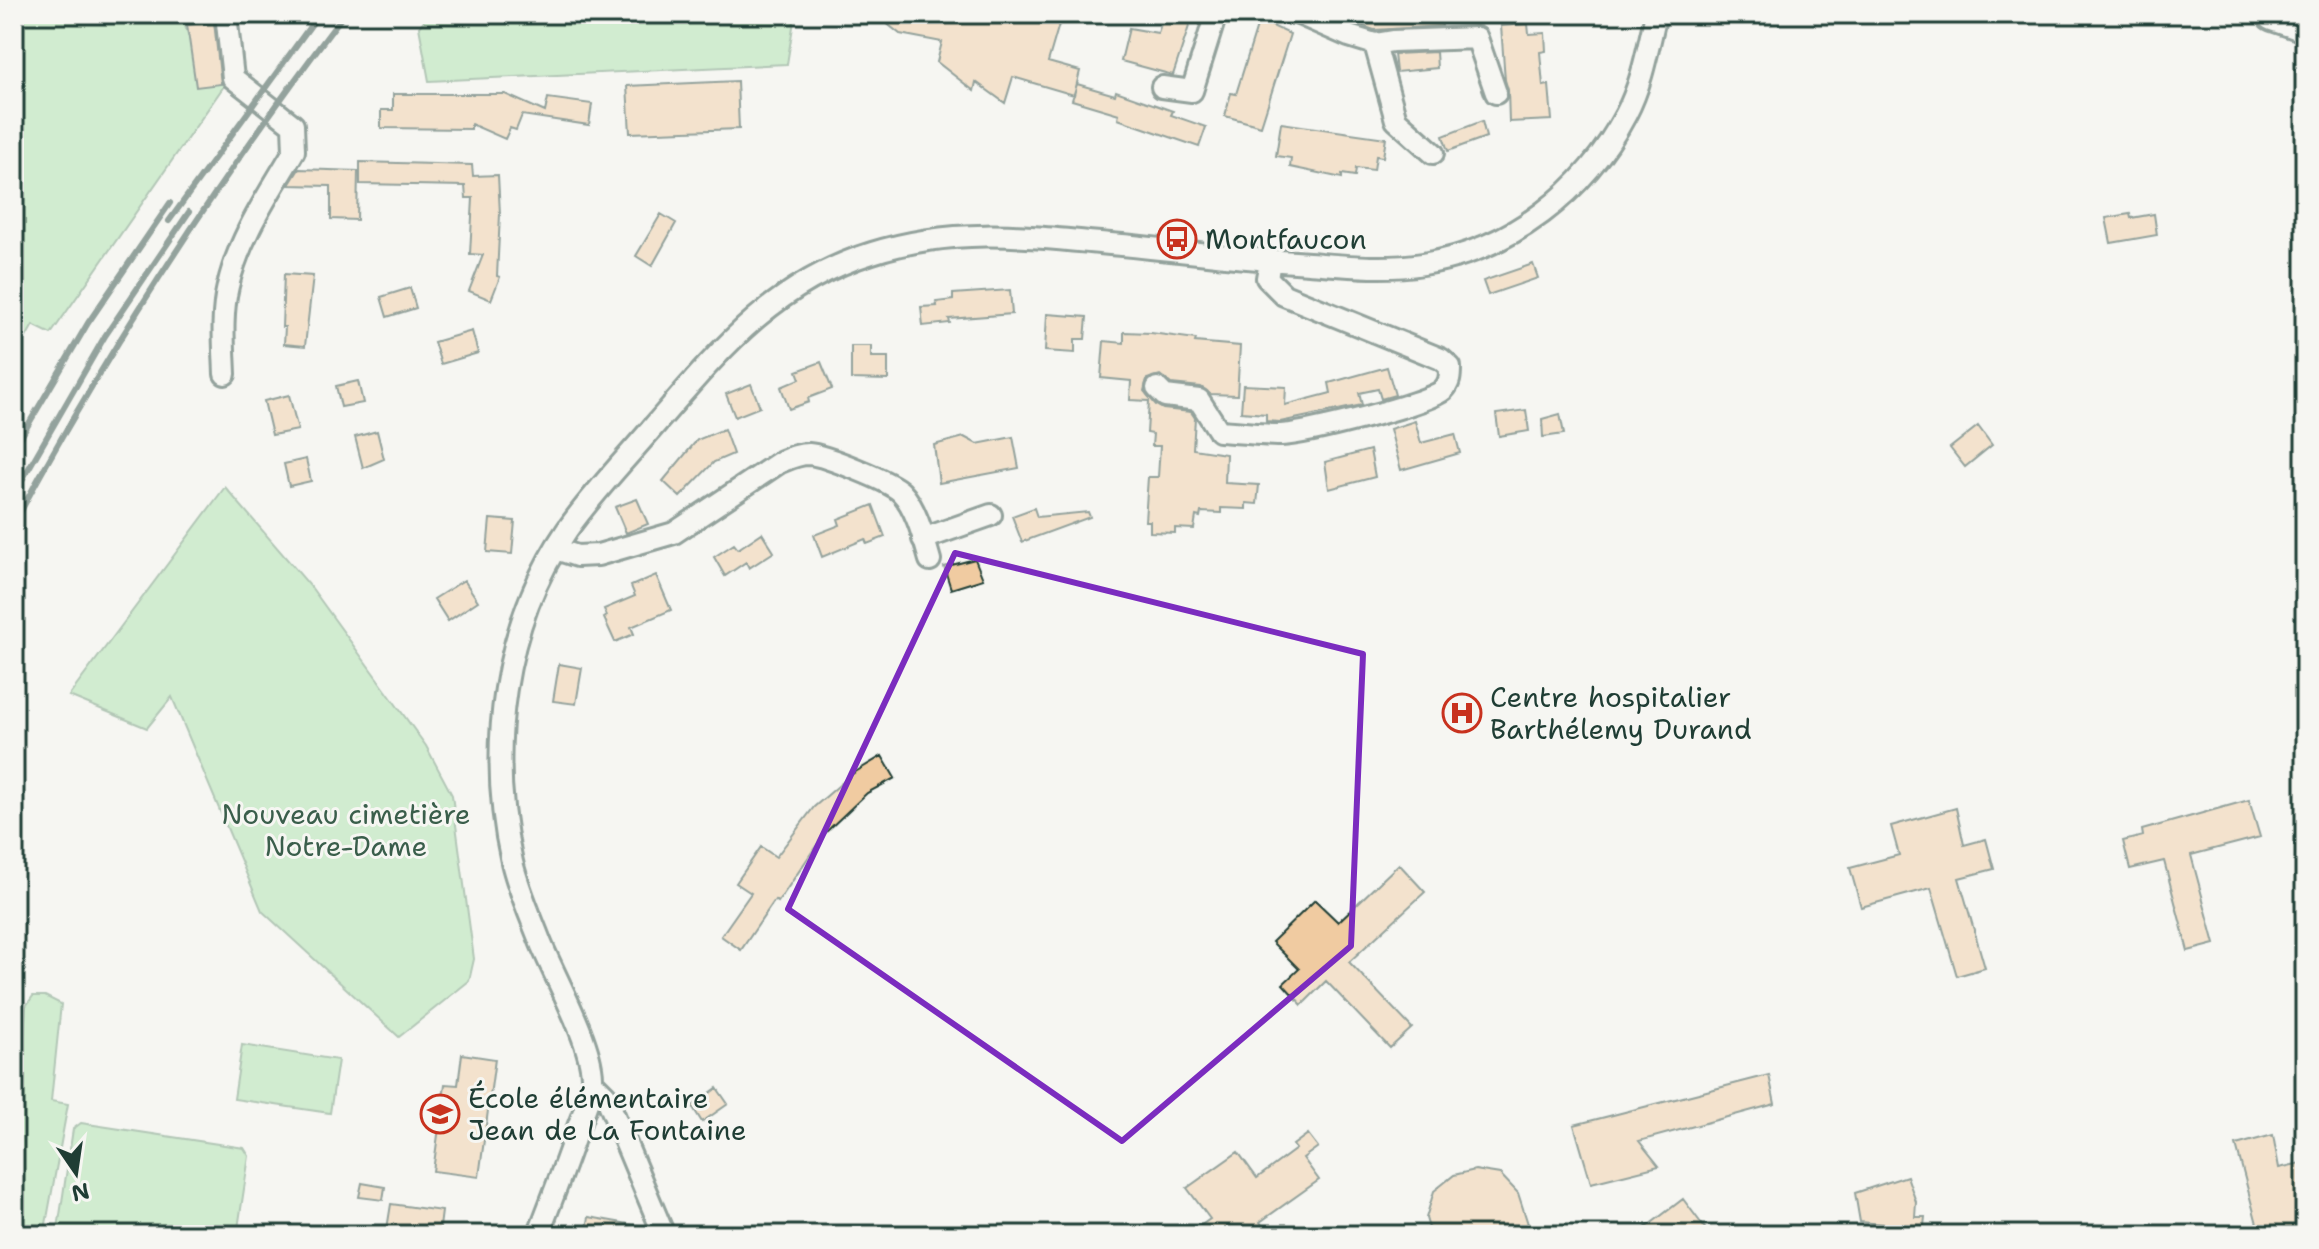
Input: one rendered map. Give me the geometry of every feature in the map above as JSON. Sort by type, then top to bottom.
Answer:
[{"type":"main road","points":[[2273,14],[2305,25]]},
{"type":"street","points":[[225,374],[223,332],[227,287],[243,238],[294,151],[296,140],[293,125],[233,78],[226,14]]},
{"type":"street","points":[[1162,87],[1192,91],[1216,14]]},
{"type":"street","points":[[1299,14],[1375,44],[1477,38],[1496,93]]},
{"type":"street","points":[[538,1235],[589,1098],[592,1082],[585,1048],[530,916],[513,866],[499,764],[503,711],[514,649],[531,597],[564,535],[600,488],[742,327],[779,298],[820,274],[869,253],[962,235],[1009,234],[1270,261],[1375,268],[1425,264],[1472,251],[1514,234],[1553,206],[1582,179],[1628,111],[1645,64],[1656,14]]},
{"type":"street","points":[[1375,44],[1396,120],[1433,153]]},
{"type":"street","points":[[1157,388],[1165,396],[1199,400],[1219,431],[1282,435],[1354,420],[1441,393],[1450,382],[1450,367],[1441,359],[1284,295],[1267,278],[1270,261]]},
{"type":"street","points":[[556,549],[577,556],[598,555],[674,533],[780,462],[795,455],[811,454],[828,458],[901,492],[930,560]]},
{"type":"street","points":[[923,539],[991,515]]},
{"type":"street","points":[[592,1082],[606,1096],[664,1235]]},
{"type":"highlighted area","points":[[955,553],[1363,654],[1351,946],[1122,1141],[788,909]]},
{"type":"green space","points":[[14,14],[214,14],[214,18],[185,26],[200,67],[223,62],[226,83],[51,334],[33,325],[14,359]]},
{"type":"green space","points":[[429,14],[795,14],[787,64],[429,81],[419,27]]},
{"type":"green space","name":"Nouveau cimetière Notre-Dame","points":[[225,487],[311,587],[426,746],[452,795],[474,959],[469,981],[399,1037],[262,911],[172,697],[147,728],[69,696]]},
{"type":"green space","points":[[33,996],[45,996],[61,1004],[51,1101],[68,1104],[44,1235],[14,1235],[14,1061],[24,1036],[26,1006]]},
{"type":"green space","points":[[242,1045],[338,1060],[330,1113],[234,1099]]},
{"type":"green space","points":[[81,1123],[244,1148],[249,1156],[237,1235],[57,1235],[73,1129]]},
{"type":"building","points":[[875,14],[1062,14],[1048,62],[1080,71],[1074,95],[1013,77],[1005,103],[976,82],[974,91],[937,62],[942,42],[900,34]]},
{"type":"building","points":[[1164,14],[1193,14],[1173,75],[1121,61],[1129,28],[1158,33]]},
{"type":"building","points":[[1331,14],[1440,14],[1442,26],[1374,30]]},
{"type":"building","points":[[1259,20],[1290,34],[1261,126],[1225,116],[1231,93],[1236,94]]},
{"type":"building","points":[[214,22],[221,84],[196,87],[187,25]]},
{"type":"building","points":[[1528,24],[1529,34],[1545,33],[1546,51],[1540,52],[1543,86],[1549,85],[1552,120],[1509,122],[1501,26]]},
{"type":"building","points":[[1436,52],[1437,68],[1396,72],[1394,54]]},
{"type":"building","points":[[737,81],[739,129],[630,133],[627,86]]},
{"type":"building","points":[[1077,84],[1115,95],[1116,91],[1173,111],[1171,115],[1206,127],[1199,147],[1118,119],[1119,114],[1072,100]]},
{"type":"building","points":[[393,94],[505,94],[545,112],[548,98],[592,104],[589,125],[522,115],[516,130],[510,128],[505,139],[471,124],[471,129],[381,128],[381,110],[393,110]]},
{"type":"building","points":[[1482,121],[1486,137],[1448,151],[1443,136]]},
{"type":"building","points":[[1281,123],[1386,138],[1383,157],[1376,156],[1374,170],[1356,168],[1355,176],[1342,174],[1342,178],[1290,167],[1291,158],[1276,156]]},
{"type":"building","points":[[360,162],[472,165],[473,176],[498,175],[497,276],[500,277],[491,300],[469,291],[483,255],[470,254],[473,198],[466,198],[465,186],[360,184]]},
{"type":"building","points":[[299,169],[358,171],[357,220],[331,219],[331,186],[289,185]]},
{"type":"building","points":[[661,214],[676,223],[652,266],[636,256]]},
{"type":"building","points":[[2130,214],[2131,218],[2154,214],[2157,235],[2111,243],[2106,218]]},
{"type":"building","points":[[1533,264],[1538,278],[1488,295],[1483,281]]},
{"type":"building","points":[[284,274],[313,276],[305,346],[284,344]]},
{"type":"building","points":[[410,288],[416,308],[387,317],[381,297]]},
{"type":"building","points":[[1010,290],[1012,314],[949,319],[950,323],[923,326],[921,307],[937,306],[936,302],[953,300],[953,294]]},
{"type":"building","points":[[1047,314],[1087,317],[1085,339],[1075,339],[1075,353],[1045,351]]},
{"type":"building","points":[[472,331],[478,353],[441,364],[434,342]]},
{"type":"building","points":[[1124,332],[1240,346],[1237,395],[1210,394],[1201,387],[1171,384],[1160,375],[1147,379],[1144,391],[1163,409],[1191,412],[1195,418],[1193,449],[1226,454],[1225,483],[1259,485],[1257,504],[1246,503],[1246,509],[1221,508],[1221,513],[1201,512],[1200,517],[1196,516],[1194,529],[1175,528],[1175,533],[1150,532],[1150,521],[1145,521],[1148,477],[1158,477],[1160,446],[1152,446],[1153,434],[1147,433],[1149,401],[1130,400],[1131,381],[1101,378],[1104,341],[1124,343]]},
{"type":"building","points":[[851,346],[871,346],[871,357],[888,357],[888,380],[851,379]]},
{"type":"building","points":[[821,362],[832,389],[789,409],[781,387],[800,379],[797,371]]},
{"type":"building","points":[[1387,367],[1395,395],[1381,399],[1378,389],[1359,393],[1362,405],[1280,422],[1266,421],[1266,414],[1241,412],[1243,385],[1286,387],[1285,405],[1331,393],[1329,383]]},
{"type":"building","points":[[358,381],[363,403],[341,407],[336,386]]},
{"type":"building","points":[[751,384],[760,407],[735,417],[726,394]]},
{"type":"building","points":[[289,395],[298,430],[272,435],[264,401]]},
{"type":"building","points":[[1526,410],[1529,431],[1499,436],[1496,414]]},
{"type":"building","points":[[1560,414],[1564,434],[1543,437],[1542,419]]},
{"type":"building","points":[[1415,421],[1421,443],[1455,434],[1460,453],[1401,470],[1390,429]]},
{"type":"building","points":[[1978,426],[1992,445],[1965,467],[1950,448]]},
{"type":"building","points":[[724,429],[733,454],[714,462],[680,497],[663,481],[697,440]]},
{"type":"building","points":[[377,431],[384,459],[363,468],[355,437]]},
{"type":"building","points":[[964,437],[977,444],[1013,437],[1019,468],[939,483],[934,445]]},
{"type":"building","points":[[1370,450],[1375,477],[1329,489],[1325,462]]},
{"type":"building","points":[[306,459],[311,481],[289,486],[284,464]]},
{"type":"building","points":[[637,499],[648,524],[626,533],[615,507]]},
{"type":"building","points":[[873,505],[885,537],[867,544],[865,539],[822,557],[814,535],[840,525],[838,519]]},
{"type":"building","points":[[1034,508],[1037,517],[1088,512],[1090,517],[1022,542],[1012,516]]},
{"type":"building","points":[[490,519],[515,521],[512,554],[487,552]]},
{"type":"building","points":[[762,533],[774,552],[749,568],[746,562],[725,576],[714,557],[734,544],[738,549]]},
{"type":"building","points":[[975,559],[983,579],[951,589],[944,567]]},
{"type":"building","points":[[656,575],[671,610],[631,627],[634,634],[615,642],[604,618],[607,616],[604,609],[635,596],[631,586]]},
{"type":"building","points":[[464,580],[478,601],[448,621],[434,599]]},
{"type":"building","points":[[559,664],[582,668],[576,704],[553,701]]},
{"type":"building","points":[[882,756],[895,778],[867,793],[825,833],[741,950],[721,936],[751,893],[736,883],[761,847],[776,857],[814,807],[852,774]]},
{"type":"building","points":[[2249,800],[2260,837],[2191,855],[2215,944],[2188,951],[2164,861],[2130,869],[2123,841],[2143,836],[2142,830]]},
{"type":"building","points":[[1956,808],[1964,845],[1986,839],[1994,869],[1959,878],[1985,968],[1957,976],[1931,888],[1861,907],[1850,868],[1899,855],[1891,826]]},
{"type":"building","points":[[1399,864],[1425,892],[1349,962],[1412,1028],[1390,1048],[1326,981],[1302,1005],[1283,984],[1299,969],[1272,942],[1315,900],[1338,922]]},
{"type":"building","points":[[462,1054],[495,1059],[479,1177],[433,1171],[445,1084],[458,1085]]},
{"type":"building","points":[[1769,1075],[1775,1104],[1639,1141],[1659,1166],[1591,1183],[1574,1125]]},
{"type":"building","points":[[717,1088],[728,1104],[702,1122],[692,1106]]},
{"type":"building","points":[[1308,1134],[1318,1147],[1303,1158],[1319,1180],[1260,1222],[1269,1235],[1187,1235],[1210,1219],[1187,1188],[1238,1152],[1257,1178],[1296,1149],[1293,1145]]},
{"type":"building","points":[[2273,1135],[2279,1168],[2301,1163],[2305,1229],[2300,1230],[2301,1235],[2260,1235],[2236,1145]]},
{"type":"building","points":[[1475,1170],[1500,1174],[1518,1193],[1528,1224],[1524,1235],[1431,1235],[1426,1218],[1434,1191],[1454,1175]]},
{"type":"building","points":[[1907,1176],[1916,1202],[1915,1217],[1925,1217],[1923,1235],[1904,1235],[1904,1226],[1860,1222],[1855,1193]]},
{"type":"building","points":[[362,1183],[385,1187],[383,1200],[359,1197]]},
{"type":"building","points":[[1683,1199],[1710,1235],[1636,1235]]},
{"type":"building","points":[[391,1204],[442,1211],[439,1235],[386,1235]]},
{"type":"building","points":[[589,1217],[646,1227],[646,1235],[586,1235]]},
{"type":"railway","points":[[169,221],[319,14]]},
{"type":"railway","points":[[14,525],[65,431],[156,283],[247,147],[344,14]]},
{"type":"railway","points":[[14,449],[88,323],[170,203]]},
{"type":"railway","points":[[14,494],[105,336],[189,212]]},
{"type":"place","name":"Montfaucon","points":[[1177,239]]},
{"type":"place","name":"Centre hospitalier Barthélemy Durand","points":[[1462,713]]},
{"type":"place","name":"École élémentaire Jean de La Fontaine","points":[[440,1114]]}]
